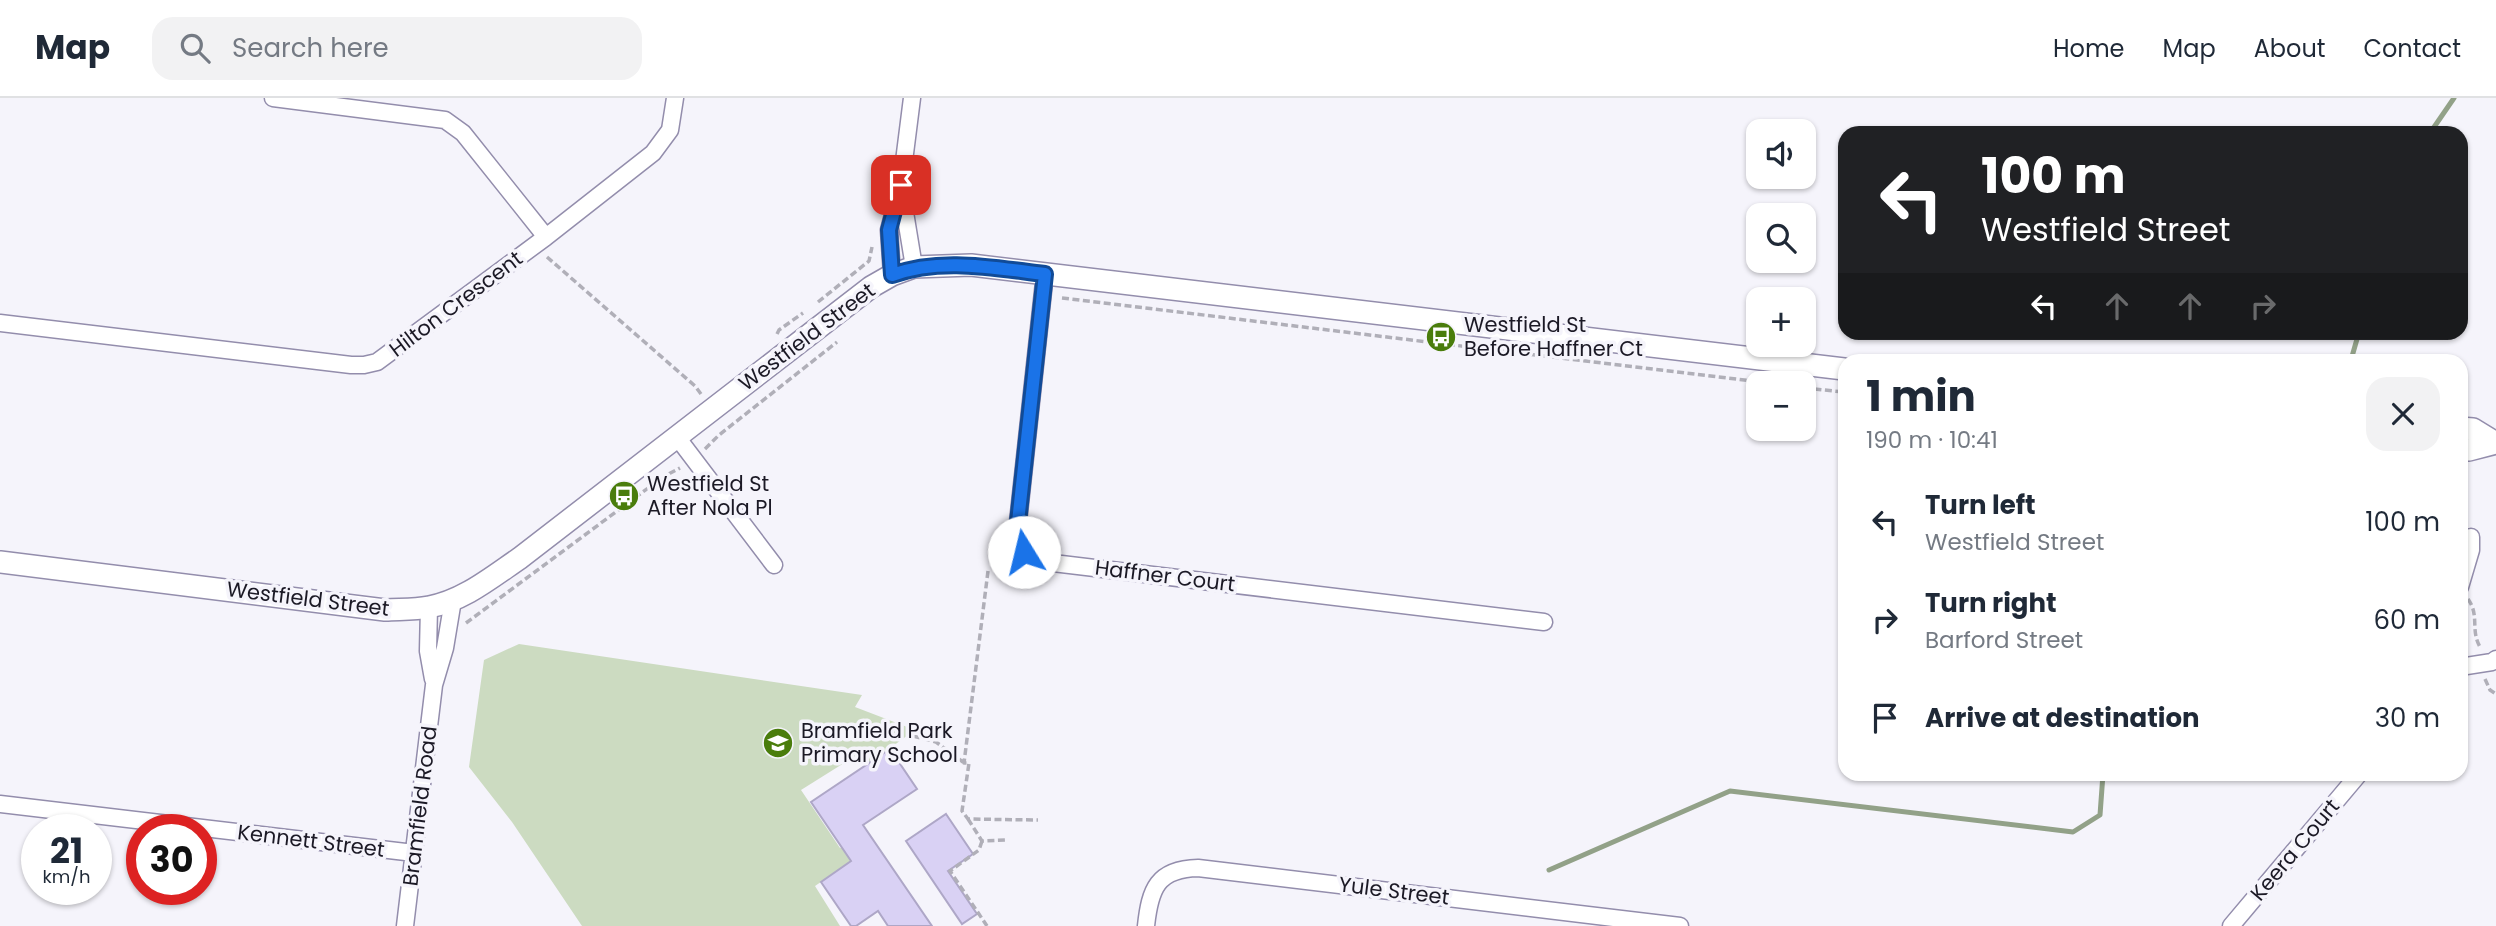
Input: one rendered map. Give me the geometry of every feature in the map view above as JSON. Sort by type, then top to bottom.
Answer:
[{"type":"main road","name":"Westfield Street","points":[[0,562],[385,610],[429,607],[453,600],[520,558],[871,287],[914,267],[971,265],[1838,368]]},
{"type":"main road","points":[[2468,429],[2496,443]]},
{"type":"main road","points":[[2468,450],[2496,443]]},
{"type":"street","points":[[273,98],[444,120],[463,132],[544,245]]},
{"type":"street","name":"Hilton Crescent","points":[[0,323],[364,365],[377,362],[544,245],[661,145],[670,130],[675,98]]},
{"type":"street","points":[[892,275],[889,230],[901,185],[912,98]]},
{"type":"street","points":[[901,185],[914,267]]},
{"type":"street","name":"Haffner Court","points":[[1045,274],[1018,522],[1024,552],[1053,563],[1544,622]]},
{"type":"street","points":[[677,437],[774,565]]},
{"type":"street","points":[[2468,560],[2471,537]]},
{"type":"street","name":"Bramfield Road","points":[[405,926],[434,685],[445,648],[453,600]]},
{"type":"street","name":"Bramfield Road","points":[[429,607],[428,651],[434,685]]},
{"type":"street","points":[[2468,665],[2490,661]]},
{"type":"street","name":"Keera Court","points":[[2231,926],[2353,781]]},
{"type":"street","name":"Kennett Street","points":[[0,804],[414,853]]},
{"type":"street","name":"Yule Street","points":[[1146,926],[1148,903],[1158,881],[1177,869],[1198,868],[1681,926]]},
{"type":"path","points":[[775,341],[779,330],[869,261],[874,239]]},
{"type":"path","points":[[544,245],[695,386],[713,409]]},
{"type":"path","points":[[1062,298],[1746,380]]},
{"type":"path","points":[[703,451],[719,435],[837,342]]},
{"type":"path","points":[[1816,389],[1838,391]]},
{"type":"path","points":[[461,631],[465,624],[663,477],[682,467]]},
{"type":"path","points":[[964,762],[988,571]]},
{"type":"path","points":[[2468,600],[2474,610],[2474,637],[2490,661]]},
{"type":"path","points":[[914,736],[936,741],[969,763],[962,811],[982,841]]},
{"type":"path","points":[[968,819],[1038,820]]},
{"type":"path","points":[[982,841],[1006,840]]},
{"type":"path","points":[[982,841],[979,850],[950,871],[987,926]]},
{"type":"green space","points":[[519,644],[862,695],[855,707],[915,730],[868,764],[860,753],[801,790],[840,848],[856,839],[865,852],[815,886],[840,926],[582,926],[512,822],[469,767],[484,660]]},
{"type":"building","points":[[890,749],[917,789],[863,825],[932,926],[888,926],[878,911],[856,926],[851,926],[821,882],[851,861],[811,802]]},
{"type":"building","points":[[946,814],[973,854],[948,871],[977,914],[962,924],[906,841]]},
{"type":"waterway","points":[[2435,126],[2454,98]]},
{"type":"waterway","points":[[2353,354],[2357,340]]},
{"type":"waterway","points":[[1549,870],[1730,791],[2073,832],[2100,815],[2102,781]]},
{"type":"place","name":"Westfield St Before Haffner Ct","points":[[1441,337]]},
{"type":"place","name":"Westfield St After Nola Pl","points":[[624,496]]},
{"type":"place","name":"Bramfield Park Primary School","points":[[778,743]]},
{"type":"route","points":[[901,185],[889,230],[892,275],[926,265],[971,265],[1045,274],[1018,522],[1024,552]]}]
